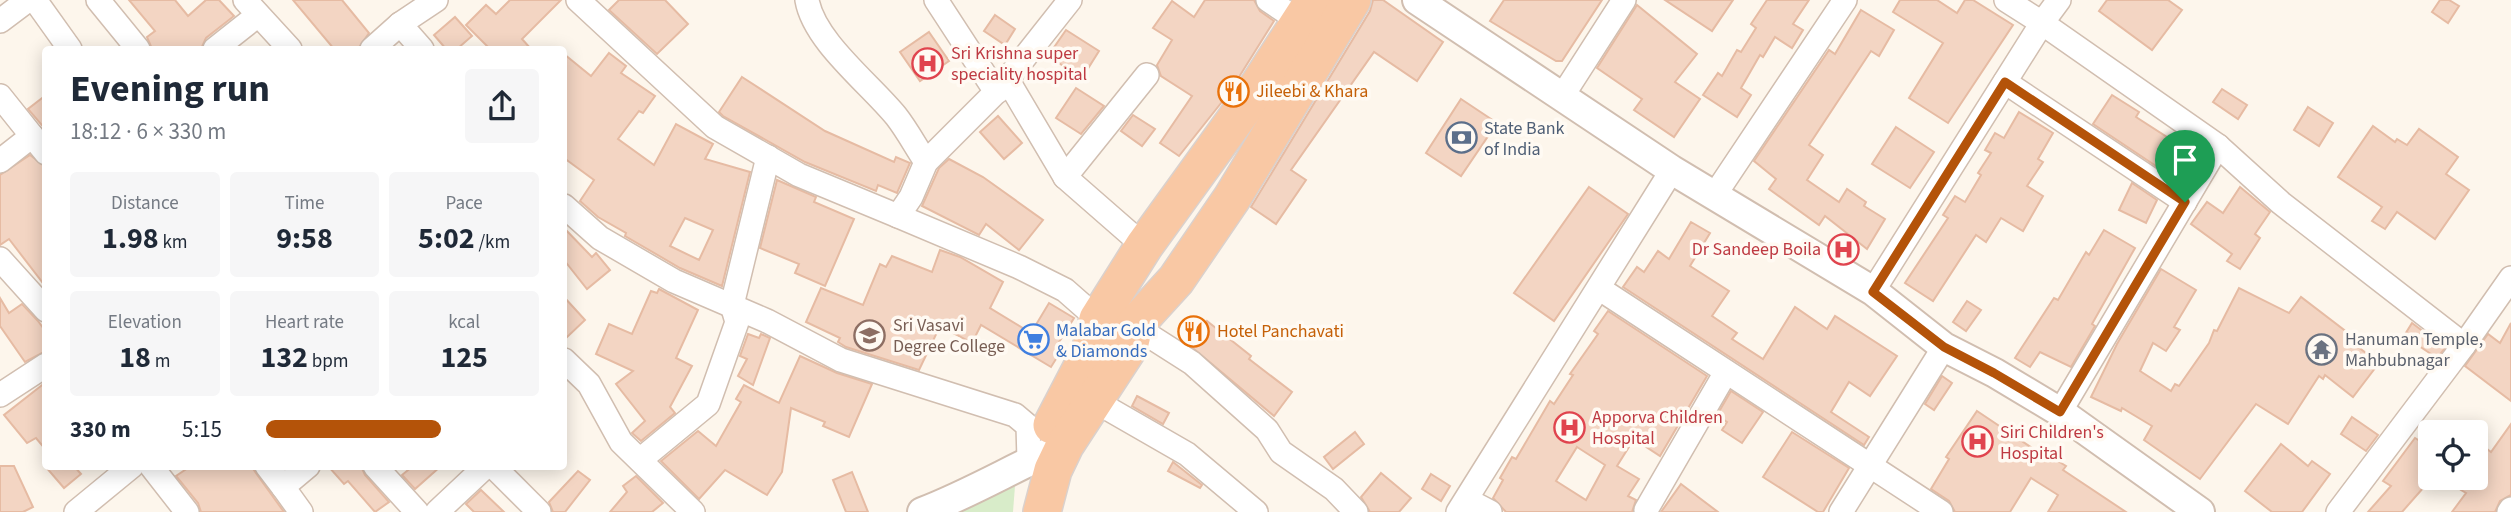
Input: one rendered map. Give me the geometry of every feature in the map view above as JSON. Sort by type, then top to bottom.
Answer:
[{"type":"highway","points":[[1042,512],[1045,491],[1044,454],[1093,400],[1129,347],[1134,326],[1176,281],[1232,198],[1352,0]]},
{"type":"highway","points":[[1022,512],[1044,454],[1090,352],[1098,320],[1144,246],[1246,105],[1307,11]]},
{"type":"street","points":[[0,21],[28,0]]},
{"type":"street","points":[[35,0],[69,46]]},
{"type":"street","points":[[98,0],[136,46]]},
{"type":"street","points":[[375,46],[400,24],[436,0]]},
{"type":"street","points":[[578,0],[715,127],[799,175],[1019,267],[1065,290],[1098,320]]},
{"type":"street","points":[[807,0],[810,16],[828,43],[896,117],[926,162]]},
{"type":"street","points":[[936,0],[1002,86],[1065,177],[1144,246]]},
{"type":"street","points":[[898,216],[911,197],[926,162],[1002,86],[1070,0]]},
{"type":"street","points":[[1268,0],[1307,11]]},
{"type":"street","points":[[1417,0],[1672,170],[1873,292],[1944,347],[2060,412],[2200,512]]},
{"type":"street","points":[[1563,95],[1624,0]]},
{"type":"street","points":[[1714,196],[1846,0]]},
{"type":"street","points":[[2006,0],[2218,146],[2281,203],[2463,345]]},
{"type":"street","points":[[1873,292],[2059,0]]},
{"type":"street","points":[[218,46],[251,7],[287,46]]},
{"type":"street","points":[[400,24],[419,46]]},
{"type":"street","points":[[1065,177],[1147,75]]},
{"type":"street","points":[[2005,82],[2185,202]]},
{"type":"street","points":[[0,96],[39,144],[0,161]]},
{"type":"street","points":[[2060,412],[2218,146]]},
{"type":"street","points":[[640,460],[708,404],[737,322],[732,305],[768,157]]},
{"type":"street","points":[[1490,512],[1463,506],[1672,170]]},
{"type":"street","points":[[567,209],[600,239],[674,281],[732,305],[841,360],[1015,415],[1028,426],[1044,454],[969,494],[922,512]]},
{"type":"street","points":[[0,259],[42,306]]},
{"type":"street","points":[[2338,512],[2511,278]]},
{"type":"street","points":[[1600,289],[1941,512]]},
{"type":"street","points":[[1134,326],[1192,363],[1267,430],[1281,452],[1334,489],[1356,512]]},
{"type":"street","points":[[1841,512],[1944,347]]},
{"type":"street","points":[[567,367],[589,384],[621,442],[693,512]]},
{"type":"street","points":[[0,395],[42,368]]},
{"type":"street","points":[[1646,510],[1726,372]]},
{"type":"street","points":[[1093,400],[1187,454],[1256,512]]},
{"type":"street","points":[[76,512],[127,470]]},
{"type":"street","points":[[154,470],[187,512]]},
{"type":"street","points":[[270,470],[301,512]]},
{"type":"street","points":[[283,487],[303,470]]},
{"type":"street","points":[[379,470],[417,512]]},
{"type":"street","points":[[438,512],[482,470]]},
{"type":"street","points":[[497,470],[539,512]]},
{"type":"green space","points":[[1015,486],[1013,512],[959,512]]},
{"type":"building","points":[[129,0],[175,0],[188,16],[206,0],[219,0],[234,16],[206,38],[202,46],[151,46],[147,37],[155,31]]},
{"type":"building","points":[[293,0],[342,0],[369,33],[360,46],[331,46]]},
{"type":"building","points":[[510,0],[561,0],[522,39],[528,46],[487,46],[466,25],[486,5],[496,14]]},
{"type":"building","points":[[619,0],[665,0],[688,24],[657,54],[609,10]]},
{"type":"building","points":[[1205,0],[1254,0],[1260,11],[1274,21],[1229,93],[1179,156],[1160,143],[1192,96],[1161,76],[1157,65],[1172,40],[1153,28],[1172,1],[1194,17]]},
{"type":"building","points":[[1373,0],[1383,0],[1443,42],[1417,81],[1374,52],[1291,170],[1306,180],[1276,224],[1251,207],[1370,11]]},
{"type":"building","points":[[1504,0],[1602,0],[1562,61],[1556,61],[1490,21]]},
{"type":"building","points":[[1665,0],[1733,0],[1712,31]]},
{"type":"building","points":[[1767,0],[1809,0],[1793,24],[1803,30],[1792,48],[1775,37],[1763,57],[1760,55],[1741,88],[1751,95],[1737,117],[1703,95],[1718,73],[1722,76],[1737,50],[1741,52],[1756,28],[1751,24]]},
{"type":"building","points":[[1900,0],[1937,0],[1957,13],[1965,0],[1973,0],[2013,25],[1948,123],[1909,98],[1943,43],[1893,12]]},
{"type":"building","points":[[2107,0],[2168,0],[2182,10],[2152,50],[2099,11]]},
{"type":"building","points":[[2440,0],[2449,0],[2459,6],[2448,23],[2432,12]]},
{"type":"building","points":[[1637,5],[1697,54],[1675,82],[1700,99],[1674,137],[1634,110],[1642,99],[1597,68]]},
{"type":"building","points":[[1861,10],[1894,30],[1879,56],[1871,51],[1809,145],[1823,155],[1807,180],[1839,202],[1847,189],[1866,202],[1864,206],[1885,219],[1867,249],[1825,216],[1819,225],[1769,189],[1776,179],[1754,161],[1829,50],[1835,54]]},
{"type":"building","points":[[995,15],[1015,29],[1005,45],[984,31]]},
{"type":"building","points":[[455,17],[472,36],[460,46],[443,46],[434,35]]},
{"type":"building","points":[[1066,30],[1099,51],[1082,78],[1048,56]]},
{"type":"building","points":[[929,32],[949,61],[920,81],[900,52]]},
{"type":"building","points":[[609,53],[626,66],[621,73],[655,96],[643,113],[639,111],[618,139],[654,165],[676,124],[713,144],[705,159],[750,172],[722,286],[680,268],[625,236],[626,233],[598,217],[580,201],[594,180],[567,160],[567,56],[591,76]],"holes":[[[685,218],[713,230],[699,260],[670,246]]]},
{"type":"building","points":[[742,77],[825,131],[894,162],[896,157],[910,163],[897,193],[878,185],[876,191],[805,162],[723,116],[719,112]]},
{"type":"building","points":[[1076,88],[1104,106],[1081,134],[1056,118]]},
{"type":"building","points":[[2222,89],[2247,105],[2238,119],[2213,102]]},
{"type":"building","points":[[2112,95],[2139,112],[2136,117],[2178,144],[2181,139],[2199,150],[2180,182],[2093,124]]},
{"type":"building","points":[[42,98],[42,125],[28,109]]},
{"type":"building","name":"State Bank of India","points":[[1461,99],[1497,123],[1461,176],[1426,153]]},
{"type":"building","points":[[2308,107],[2333,123],[2319,146],[2294,130]]},
{"type":"building","points":[[2019,112],[2053,133],[2038,159],[2043,162],[2027,186],[2043,196],[2023,231],[2001,218],[1986,242],[1976,235],[1933,301],[1905,283],[1948,218],[1943,215],[1955,196],[1965,202],[1981,175],[1978,173],[1991,153],[1985,150],[1995,133],[2004,138]]},
{"type":"building","points":[[1133,115],[1155,129],[1142,146],[1121,131]]},
{"type":"building","points":[[998,116],[1022,143],[1004,159],[980,132]]},
{"type":"building","points":[[2373,126],[2395,142],[2397,139],[2407,145],[2419,129],[2458,157],[2446,174],[2469,190],[2435,239],[2397,212],[2385,229],[2372,221],[2382,207],[2338,177]]},
{"type":"building","points":[[1896,127],[1934,152],[1910,188],[1872,164]]},
{"type":"building","points":[[30,155],[42,164],[42,282],[9,239],[0,245],[0,175]]},
{"type":"building","points":[[949,159],[983,177],[1043,220],[1019,250],[986,224],[979,235],[922,206],[939,168]]},
{"type":"building","points":[[777,180],[816,197],[814,202],[854,219],[825,286],[795,273],[799,264],[760,248]]},
{"type":"building","points":[[2132,183],[2157,200],[2146,223],[2119,210]]},
{"type":"building","points":[[1589,187],[1628,214],[1554,321],[1514,293]]},
{"type":"building","points":[[2240,187],[2270,212],[2255,234],[2260,238],[2240,269],[2227,261],[2232,254],[2191,224],[2207,202],[2223,213]]},
{"type":"building","points":[[1691,222],[1710,233],[1690,266],[1729,291],[1712,316],[1737,333],[1732,339],[1763,359],[1795,307],[1827,329],[1835,316],[1897,356],[1870,396],[1849,382],[1831,412],[1869,437],[1864,445],[1623,287],[1637,267],[1644,272],[1658,251],[1669,259]]},
{"type":"building","points":[[2104,230],[2135,248],[2071,367],[2040,352],[2030,367],[2015,358],[2054,298],[2058,300],[2086,252],[2089,255]]},
{"type":"building","points":[[567,231],[592,257],[596,253],[610,270],[587,289],[567,264]]},
{"type":"building","points":[[940,250],[960,257],[1003,282],[990,308],[1031,333],[1049,303],[1074,318],[1056,347],[1061,351],[1051,367],[981,325],[972,343],[940,326],[919,370],[846,347],[838,342],[840,338],[806,322],[821,288],[863,305],[880,264],[886,267],[892,256],[932,272]]},
{"type":"building","points":[[2161,269],[2196,290],[2174,327],[2180,330],[2166,351],[2153,343],[2140,371],[2171,391],[2175,384],[2179,386],[2209,343],[2214,330],[2217,331],[2239,288],[2289,313],[2301,297],[2352,336],[2349,340],[2379,363],[2353,397],[2325,375],[2323,379],[2319,376],[2288,424],[2256,404],[2200,479],[2144,440],[2152,426],[2122,408],[2121,411],[2091,397],[2117,344]]},
{"type":"building","points":[[659,289],[698,310],[676,358],[692,366],[670,407],[675,413],[641,441],[632,433],[645,421],[616,384],[633,371],[596,354],[609,324],[632,334],[651,291],[657,293]]},
{"type":"building","points":[[0,298],[9,313],[22,304],[42,326],[42,353],[25,362],[0,326]]},
{"type":"building","points":[[567,300],[585,320],[567,337]]},
{"type":"building","points":[[1967,301],[1981,310],[1966,331],[1953,322]]},
{"type":"building","points":[[1608,311],[1707,376],[1660,456],[1634,439],[1617,466],[1639,479],[1628,496],[1636,500],[1632,512],[1506,512],[1493,498],[1503,480],[1500,478],[1512,457],[1516,459],[1550,401],[1554,404],[1573,375],[1570,374],[1598,334],[1594,331]],"holes":[[[1577,447],[1605,465],[1586,500],[1556,481]]]},
{"type":"building","points":[[1207,321],[1251,356],[1249,359],[1292,392],[1274,416],[1188,344]]},
{"type":"building","points":[[2412,323],[2445,348],[2437,358],[2404,336]]},
{"type":"building","points":[[2511,323],[2511,401],[2465,366],[2488,334],[2500,343]]},
{"type":"building","points":[[748,334],[759,338],[761,334],[770,338],[753,385],[738,376],[747,359],[740,356]]},
{"type":"building","points":[[800,356],[837,373],[872,384],[849,437],[823,426],[825,422],[791,408],[782,472],[767,495],[725,470],[699,499],[661,461],[698,431],[716,446],[741,402],[736,399],[744,385],[779,403]]},
{"type":"building","points":[[1942,376],[1952,383],[1934,410],[1925,404]]},
{"type":"building","points":[[42,385],[42,445],[36,438],[27,443],[4,415]]},
{"type":"building","points":[[1731,391],[1763,412],[1742,443],[1722,430],[1727,422],[1717,415]]},
{"type":"building","points":[[1137,396],[1169,413],[1163,424],[1132,406]]},
{"type":"building","points":[[1977,411],[2050,460],[2051,457],[2066,466],[2063,470],[2126,512],[2048,512],[2058,495],[2031,478],[2010,512],[1955,512],[1949,501],[1931,489],[1949,459],[1946,457]]},
{"type":"building","points":[[2352,417],[2378,435],[2366,451],[2341,434]]},
{"type":"building","points":[[2511,424],[2511,495],[2500,501],[2495,512],[2452,512],[2466,493],[2461,490],[2488,490],[2488,450],[2491,452]]},
{"type":"building","points":[[1355,432],[1364,444],[1333,469],[1324,457]]},
{"type":"building","points":[[1792,432],[1849,468],[1823,512],[1818,512],[1763,477]]},
{"type":"building","points":[[2415,438],[2418,440],[2418,490],[2421,490],[2402,512],[2368,512],[2391,486],[2383,481]]},
{"type":"building","points":[[2281,444],[2308,466],[2312,461],[2330,474],[2302,512],[2272,512],[2245,491]]},
{"type":"building","points":[[1173,462],[1202,485],[1200,488],[1168,471]]},
{"type":"building","points":[[0,466],[14,466],[33,507],[23,512],[0,512]]},
{"type":"building","points":[[48,470],[78,470],[81,474],[64,488]]},
{"type":"building","points":[[185,470],[254,470],[284,512],[201,512],[198,503],[176,476]]},
{"type":"building","points":[[332,470],[363,470],[389,502],[375,512],[348,481],[344,484]]},
{"type":"building","points":[[408,470],[436,470],[415,489],[402,475]]},
{"type":"building","points":[[578,471],[590,480],[565,512],[553,512],[549,502]]},
{"type":"building","points":[[852,472],[868,512],[846,512],[833,480]]},
{"type":"building","points":[[1381,473],[1411,498],[1399,512],[1370,512],[1361,497]]},
{"type":"building","points":[[1431,474],[1450,486],[1441,501],[1422,489]]},
{"type":"building","points":[[636,476],[663,503],[652,512],[610,512],[627,492],[623,486]]},
{"type":"building","points":[[1681,484],[1718,512],[1661,512]]},
{"type":"building","points":[[481,490],[504,512],[474,512],[466,504]]},
{"type":"place","name":"Sri Krishna super speciality hospital","points":[[928,63]]},
{"type":"place","name":"Jileebi & Khara","points":[[1233,91]]},
{"type":"place","name":"State Bank of India","points":[[1461,138]]},
{"type":"place","name":"Dr Sandeep Boila","points":[[1844,249]]},
{"type":"place","name":"Hotel Panchavati","points":[[1194,331]]},
{"type":"place","name":"Sri Vasavi Degree College","points":[[870,335]]},
{"type":"place","name":"Malabar Gold & Diamonds","points":[[1033,340]]},
{"type":"place","name":"Hanuman Temple, Mahbubnagar","points":[[2322,349]]},
{"type":"place","name":"Apporva Children Hospital","points":[[1569,427]]},
{"type":"place","name":"Siri Children's Hospital","points":[[1977,442]]},
{"type":"route","points":[[2005,82],[2185,202],[2060,412],[1944,347],[1873,292],[2005,82]]}]
